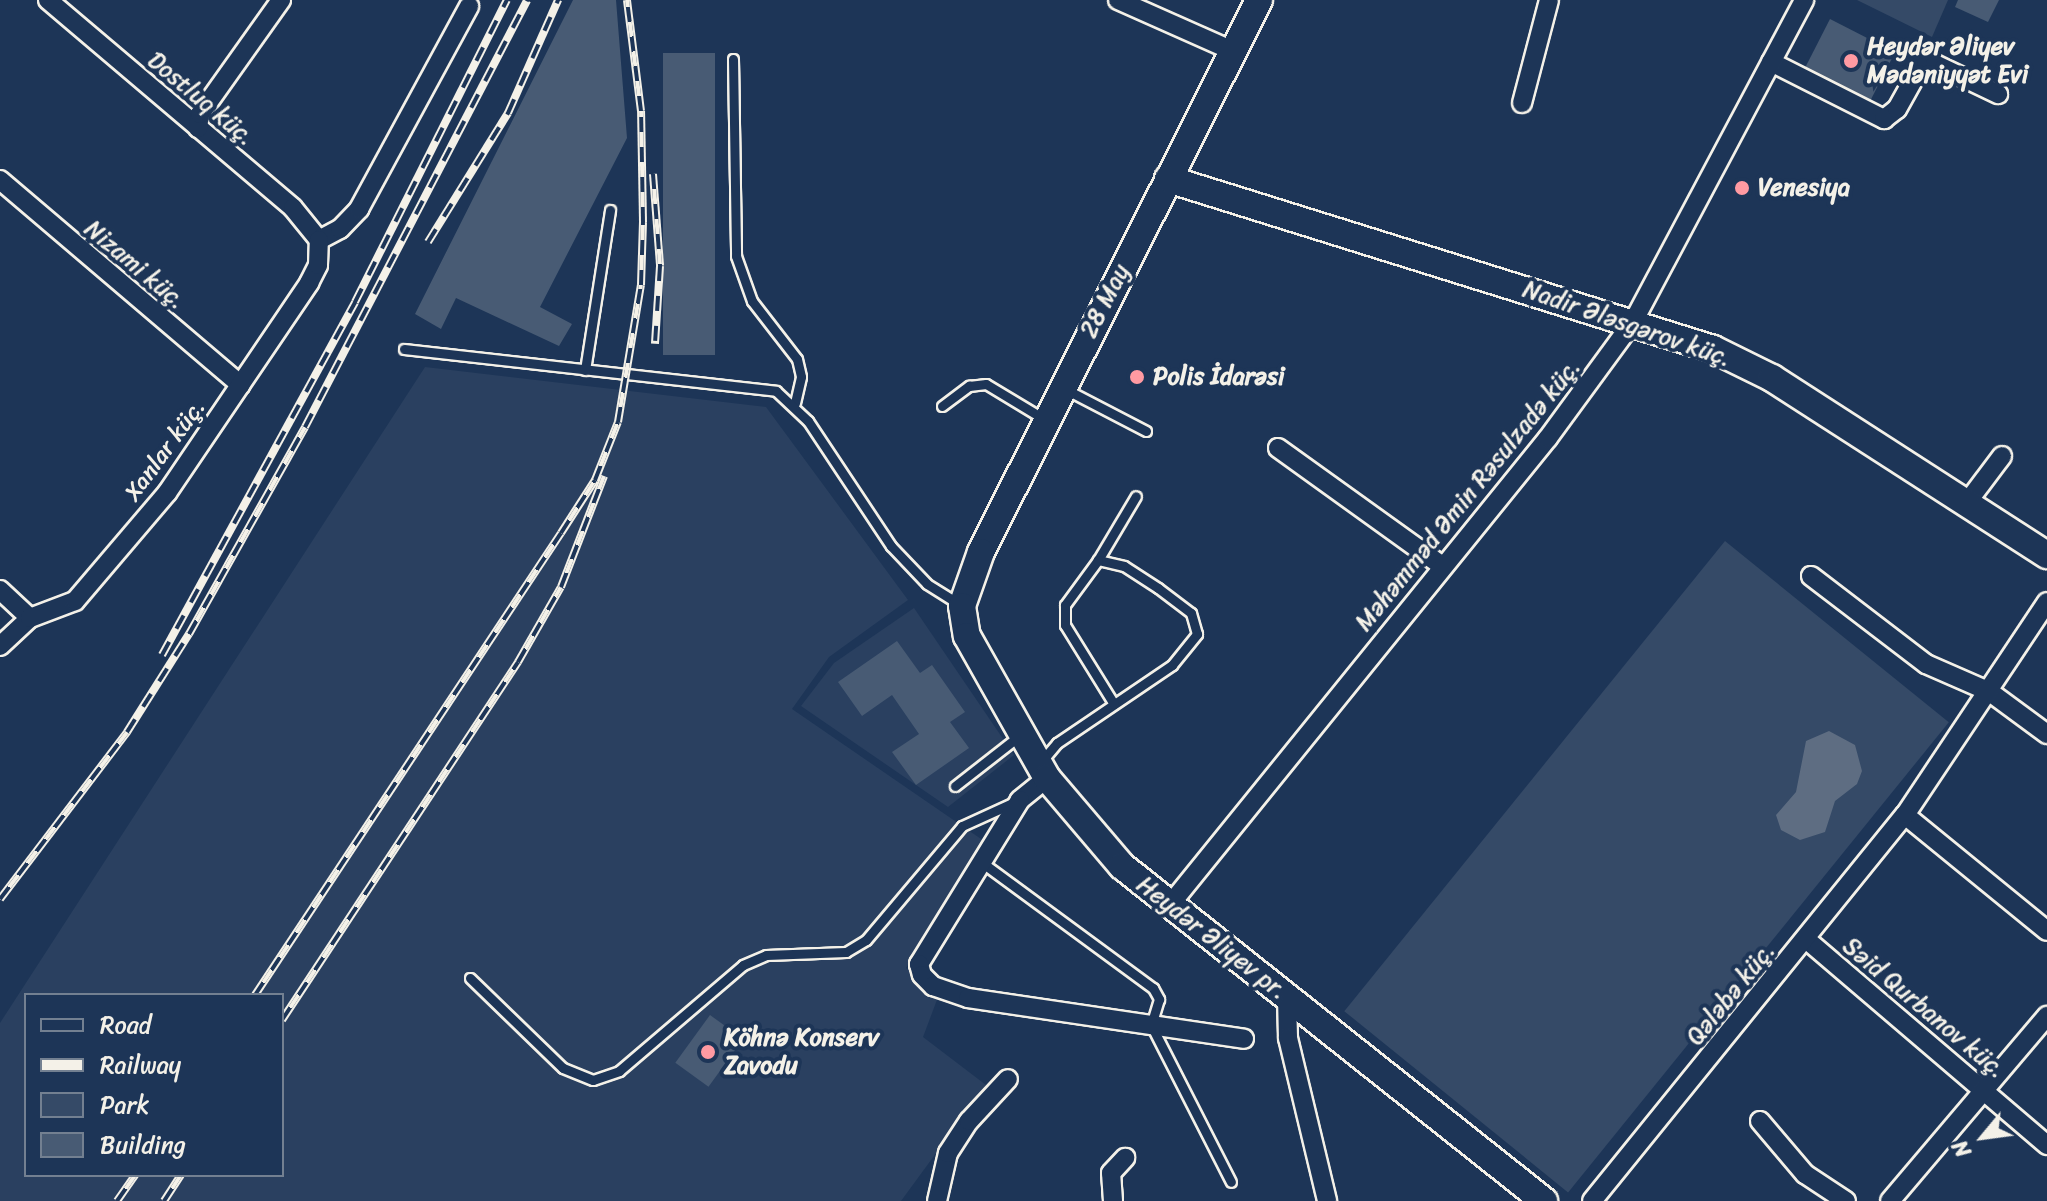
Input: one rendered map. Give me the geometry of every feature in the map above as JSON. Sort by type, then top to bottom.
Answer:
[{"type":"main road","name":"28 May","points":[[962,606],[976,562],[1044,419],[1259,0]]},
{"type":"main road","name":"Nadir Ələsgərov küç.","points":[[1168,179],[1713,349],[1772,378],[2047,555]]},
{"type":"main road","name":"Heydər Əliyev pr.","points":[[962,606],[967,636],[1019,736],[1099,843],[1169,906],[1541,1200]]},
{"type":"street","name":"Dostluq küç.","points":[[48,0],[293,208],[319,240]]},
{"type":"street","points":[[198,128],[200,114],[281,0]]},
{"type":"street","points":[[1118,0],[1233,51]]},
{"type":"street","points":[[1522,103],[1549,0]]},
{"type":"street","name":"Məhəmməd Əmin Rəsulzadə küç.","points":[[1169,906],[1548,438],[1633,322],[1804,0]]},
{"type":"street","points":[[319,240],[340,229],[359,209],[469,6]]},
{"type":"street","points":[[1771,62],[1884,119],[1897,109],[1921,66],[1935,64],[1998,94]]},
{"type":"street","name":"Nizami küç.","points":[[0,180],[241,385]]},
{"type":"street","name":"Xanlar küç.","points":[[0,646],[30,618],[75,601],[167,493],[309,283],[318,265],[319,240]]},
{"type":"street","points":[[1278,448],[1442,566]]},
{"type":"street","points":[[1966,504],[2002,456]]},
{"type":"street","points":[[1811,576],[1926,664],[1990,692],[2047,734]]},
{"type":"street","points":[[0,590],[30,618]]},
{"type":"street","name":"Qələbə küç.","points":[[1592,1201],[1807,940],[1905,815],[1990,692],[2047,602]]},
{"type":"street","points":[[1043,771],[1020,800],[984,864],[919,964],[922,975],[933,986],[968,998],[1244,1039]]},
{"type":"street","points":[[1905,815],[2047,931]]},
{"type":"street","name":"Səid Qurbanov küç.","points":[[1807,940],[2047,1145]]},
{"type":"street","points":[[1287,997],[1288,1038],[1327,1201]]},
{"type":"street","points":[[1890,1201],[2047,1016]]},
{"type":"street","points":[[941,1200],[948,1153],[969,1121],[1008,1079]]},
{"type":"street","points":[[1760,1121],[1805,1174],[1834,1199]]},
{"type":"street","points":[[1113,1201],[1111,1173],[1125,1158]]},
{"type":"lane","points":[[733,59],[736,256],[752,301],[797,359],[801,377],[795,403]]},
{"type":"lane","points":[[585,370],[610,210]]},
{"type":"lane","points":[[404,349],[585,370],[750,384],[776,391],[795,403],[891,546],[927,584],[962,606]]},
{"type":"lane","points":[[942,406],[969,386],[986,384],[1044,419]]},
{"type":"lane","points":[[1061,387],[1146,431]]},
{"type":"lane","points":[[1114,704],[1065,625],[1065,605],[1098,560],[1136,496]]},
{"type":"lane","points":[[1043,771],[1057,743],[1172,665],[1197,634],[1191,613],[1158,588],[1124,566],[1098,560]]},
{"type":"lane","points":[[955,786],[1019,736]]},
{"type":"lane","points":[[470,978],[563,1068],[593,1080],[619,1071],[743,965],[766,955],[846,952],[866,940],[962,826],[1020,800]]},
{"type":"lane","points":[[984,864],[1153,988],[1159,999],[1151,1025],[1231,1182]]},
{"type":"shaded area","points":[[425,367],[766,407],[908,600],[829,657],[792,709],[984,841],[906,968],[938,997],[923,1037],[986,1085],[901,1201],[0,1201],[0,1023]]},
{"type":"shaded area","points":[[914,608],[1014,755],[948,807],[801,706],[834,663]]},
{"type":"shaded area","points":[[1829,731],[1855,745],[1862,771],[1857,784],[1835,801],[1825,832],[1800,840],[1781,830],[1776,815],[1796,792],[1806,741]]},
{"type":"green space","points":[[1857,0],[1948,0],[1932,37]]},
{"type":"green space","points":[[1725,541],[1949,722],[1568,1192],[1344,1011]]},
{"type":"building","points":[[573,0],[616,0],[627,138],[540,307],[572,324],[559,346],[456,298],[441,329],[415,314]]},
{"type":"building","points":[[1958,0],[1999,0],[1988,22],[1955,7]]},
{"type":"building","points":[[1830,19],[1895,52],[1871,100],[1805,67]]},
{"type":"building","points":[[663,53],[715,53],[715,355],[663,355]]},
{"type":"building","points":[[897,641],[920,673],[932,665],[965,712],[950,722],[969,748],[916,785],[892,752],[919,734],[892,695],[862,716],[838,682]]},
{"type":"building","points":[[710,1015],[743,1039],[708,1087],[675,1063]]},
{"type":"railway","points":[[162,655],[355,302],[507,0]]},
{"type":"railway","points":[[0,899],[127,732],[189,634],[305,427],[527,0]]},
{"type":"railway","points":[[428,242],[508,113],[558,0]]},
{"type":"railway","points":[[256,993],[595,480],[618,422],[641,285],[643,222],[641,111],[627,0]]},
{"type":"railway","points":[[653,174],[660,266],[655,344]]},
{"type":"railway","points":[[284,1017],[518,662],[561,587],[604,476]]},
{"type":"railway","points":[[117,1201],[134,1177]]},
{"type":"railway","points":[[164,1201],[180,1177]]},
{"type":"place","name":"Heydər Əliyev Mədəniyyət Evi","points":[[1851,61]]},
{"type":"place","name":"Venesiya","points":[[1742,188]]},
{"type":"place","name":"Polis İdarəsi","points":[[1137,377]]},
{"type":"place","name":"Köhnə Konserv Zavodu","points":[[708,1052]]}]
